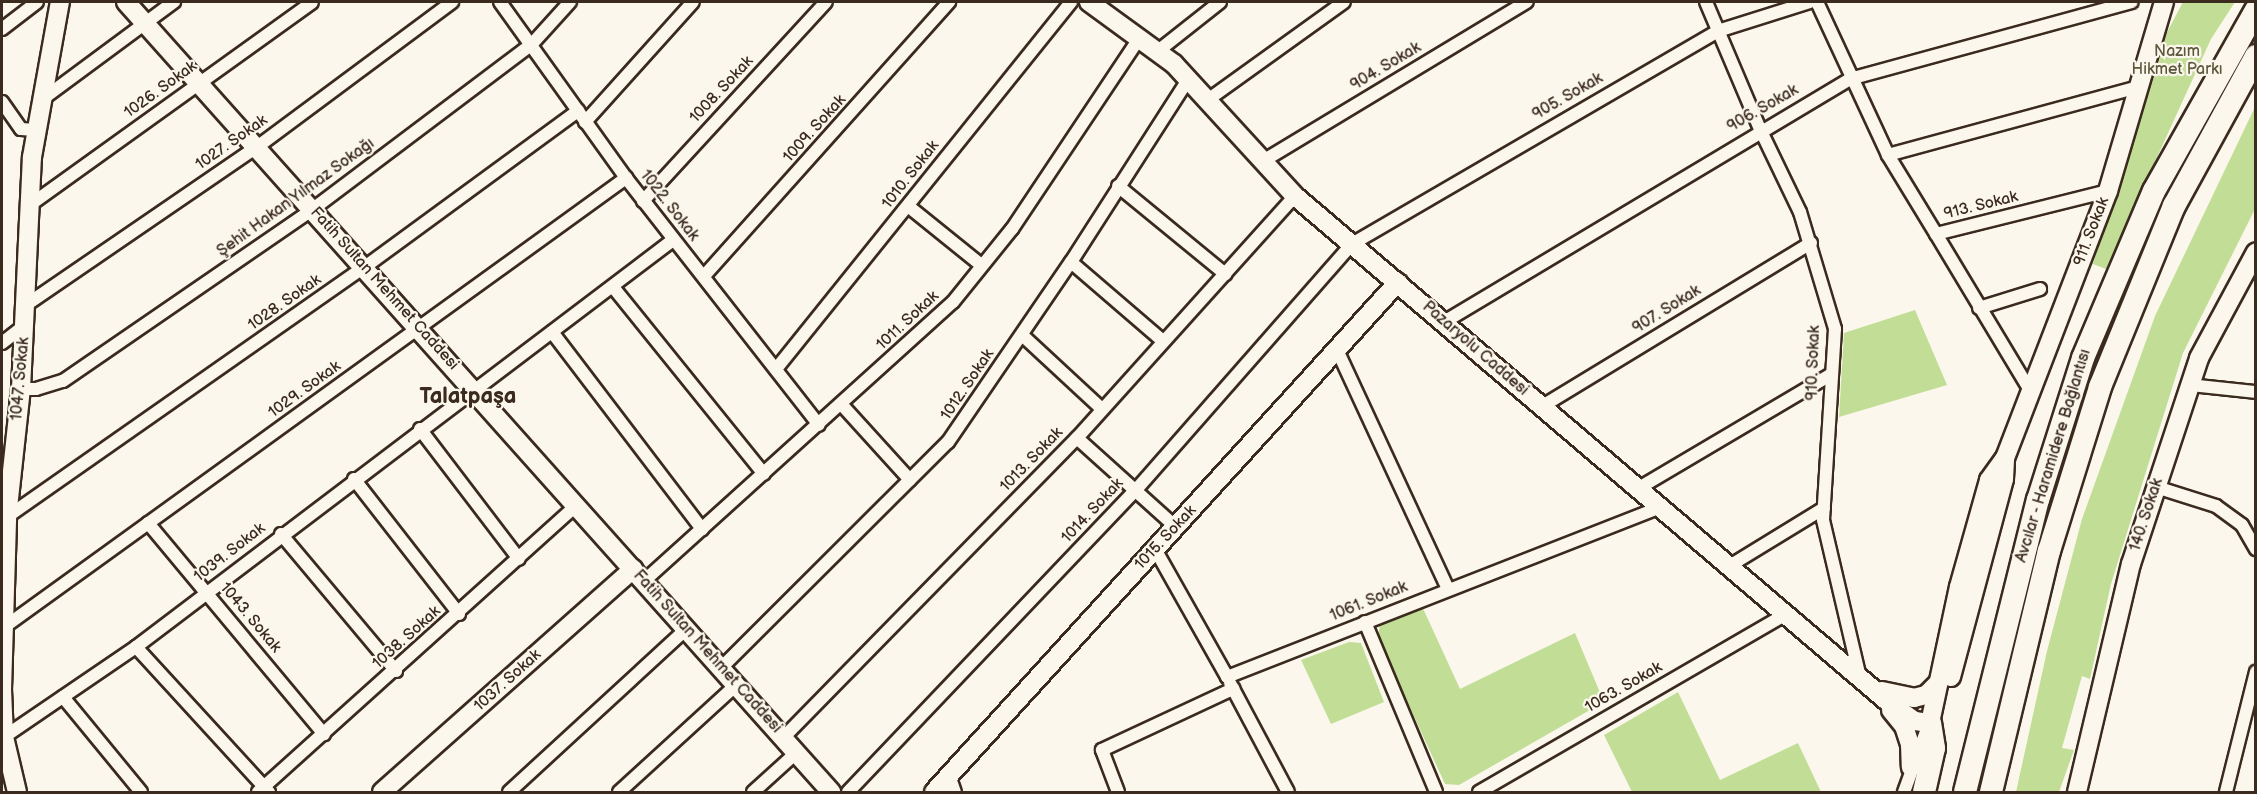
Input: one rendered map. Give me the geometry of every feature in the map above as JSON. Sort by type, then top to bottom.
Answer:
[{"type":"highway","name":"Avcılar - Haramidere Bağlantısı","points":[[1964,788],[2032,523],[2083,358],[2154,191],[2256,10]]},
{"type":"highway","name":"Avcılar - Haramidere Bağlantısı","points":[[1991,792],[2049,551],[2100,387],[2174,206],[2256,57]]},
{"type":"highway","points":[[1924,792],[1934,748],[1930,723]]},
{"type":"main road","name":"1047. Sokak","points":[[17,792],[4,737],[3,628],[7,517],[26,324],[35,130],[60,2]]},
{"type":"main road","name":"Fatih Sultan Mehmet Caddesi","points":[[126,2],[366,266],[831,792]]},
{"type":"main road","name":"Pazaryolu Caddesi","points":[[1089,2],[1140,36],[1189,78],[1295,196],[1865,680]]},
{"type":"main road","name":"911. Sokak","points":[[1930,723],[1989,480],[2005,458],[2108,191],[2164,2]]},
{"type":"main road","name":"140. Sokak","points":[[2078,792],[2131,564],[2156,487],[2199,358],[2256,252]]},
{"type":"main road","name":"1015. Sokak","points":[[934,792],[1338,352],[1398,282]]},
{"type":"main road","name":"911. Sokak","points":[[1930,723],[1942,709],[1948,690],[2004,479],[2005,458]]},
{"type":"main road","name":"1037. Sokak","points":[[382,792],[638,575]]},
{"type":"main road","points":[[1865,680],[1887,694],[1914,698],[1926,694],[1939,682]]},
{"type":"main road","points":[[1865,680],[1901,712],[1930,723]]},
{"type":"main road","points":[[1865,680],[1904,726],[1910,744],[1911,767]]},
{"type":"street","points":[[2,29],[37,2]]},
{"type":"street","points":[[40,101],[174,2]]},
{"type":"street","name":"1026. Sokak","points":[[30,206],[312,2]]},
{"type":"street","name":"1027. Sokak","points":[[26,305],[257,147],[452,2]]},
{"type":"street","name":"1022. Sokak","points":[[500,2],[643,201],[819,425]]},
{"type":"street","name":"Şehit Hakan Yılmaz Sokağı","points":[[21,389],[36,389],[63,381],[313,208],[531,45],[570,2]]},
{"type":"street","points":[[585,122],[693,2]]},
{"type":"street","name":"1008. Sokak","points":[[643,201],[826,2]]},
{"type":"street","name":"1009. Sokak","points":[[704,276],[949,2]]},
{"type":"street","name":"1010. Sokak","points":[[776,369],[1071,2]]},
{"type":"street","points":[[1158,51],[1220,2]]},
{"type":"street","points":[[1209,99],[1344,2]]},
{"type":"street","name":"904. Sokak","points":[[1263,161],[1527,2]]},
{"type":"street","name":"910. Sokak","points":[[1706,2],[1811,243],[1835,329],[1830,375],[1823,520],[1865,680]]},
{"type":"street","name":"905. Sokak","points":[[1352,244],[1718,31],[1810,2]]},
{"type":"street","points":[[1816,2],[1850,79],[1888,155],[1936,234]]},
{"type":"street","name":"906. Sokak","points":[[1444,322],[1760,129],[1850,79],[2132,2]]},
{"type":"street","name":"1011. Sokak","points":[[638,575],[702,530],[953,302],[1012,230],[1140,36]]},
{"type":"street","name":"1012. Sokak","points":[[721,668],[948,442],[1071,262],[1189,78]]},
{"type":"street","points":[[1888,155],[2138,87]]},
{"type":"street","points":[[2,102],[21,129],[35,130]]},
{"type":"street","name":"1028. Sokak","points":[[7,517],[366,266],[578,111]]},
{"type":"street","name":"1029. Sokak","points":[[3,628],[626,178]]},
{"type":"street","points":[[1118,186],[1225,274]]},
{"type":"street","name":"913. Sokak","points":[[2031,392],[1936,234],[2108,191]]},
{"type":"street","name":"1013. Sokak","points":[[783,738],[1077,438],[1295,196]]},
{"type":"street","points":[[908,206],[981,266]]},
{"type":"street","name":"1039. Sokak","points":[[4,737],[136,647],[281,534],[673,240]]},
{"type":"street","name":"907. Sokak","points":[[1541,407],[1811,243]]},
{"type":"street","name":"1014. Sokak","points":[[848,792],[1135,491],[1352,244]]},
{"type":"street","points":[[1071,262],[1163,341]]},
{"type":"street","points":[[613,287],[764,474]]},
{"type":"street","points":[[1979,308],[2040,289]]},
{"type":"street","points":[[2,343],[26,324]]},
{"type":"street","points":[[552,332],[702,530]]},
{"type":"street","points":[[1022,335],[1102,409]]},
{"type":"street","points":[[1338,352],[1448,589]]},
{"type":"street","points":[[1639,488],[1830,375]]},
{"type":"street","points":[[2190,385],[2256,392]]},
{"type":"street","points":[[842,405],[910,480]]},
{"type":"street","points":[[420,429],[519,559]]},
{"type":"street","points":[[1077,438],[1176,527]]},
{"type":"street","points":[[354,479],[459,614]]},
{"type":"street","points":[[2156,487],[2216,506],[2242,525],[2256,549]]},
{"type":"street","name":"1038. Sokak","points":[[264,791],[576,506]]},
{"type":"street","name":"1061. Sokak","points":[[1227,677],[1661,507]]},
{"type":"street","points":[[1731,565],[1824,507]]},
{"type":"street","name":"1043. Sokak","points":[[148,523],[324,734]]},
{"type":"street","points":[[281,534],[396,671]]},
{"type":"street","points":[[1155,549],[1288,792]]},
{"type":"street","name":"1063. Sokak","points":[[1479,792],[1499,788],[1786,615]]},
{"type":"street","points":[[1365,622],[1436,792]]},
{"type":"street","points":[[509,792],[686,629]]},
{"type":"street","points":[[136,647],[264,791]]},
{"type":"street","points":[[2226,792],[2256,672]]},
{"type":"street","points":[[619,792],[736,686]]},
{"type":"street","points":[[1118,792],[1102,750],[1233,689]]},
{"type":"street","points":[[63,697],[141,792]]},
{"type":"street","points":[[1904,792],[1911,767],[1930,723]]},
{"type":"street","points":[[753,792],[796,753]]},
{"type":"street","points":[[949,775],[955,792]]},
{"type":"green space","name":"Nazım Hikmet Parkı","points":[[2183,2],[2235,2],[2211,39],[2106,269],[2093,264],[2156,53]]},
{"type":"green space","points":[[2255,107],[2255,209],[2183,353],[2111,584],[2090,679],[2082,676],[2062,748],[2074,750],[2059,792],[2016,792],[2047,651],[2082,519],[2155,316]]},
{"type":"green space","points":[[1915,310],[1947,385],[1839,417],[1844,333]]},
{"type":"green space","points":[[1421,604],[1460,689],[1575,633],[1604,702],[1459,785],[1445,784],[1378,638],[1380,623]]},
{"type":"green space","points":[[1349,642],[1361,643],[1384,702],[1331,724],[1301,660]]},
{"type":"green space","points":[[1678,692],[1720,780],[1798,743],[1821,792],[1632,792],[1604,735]]},
{"type":"district","name":"Talatpaşa","points":[[468,397]]}]
